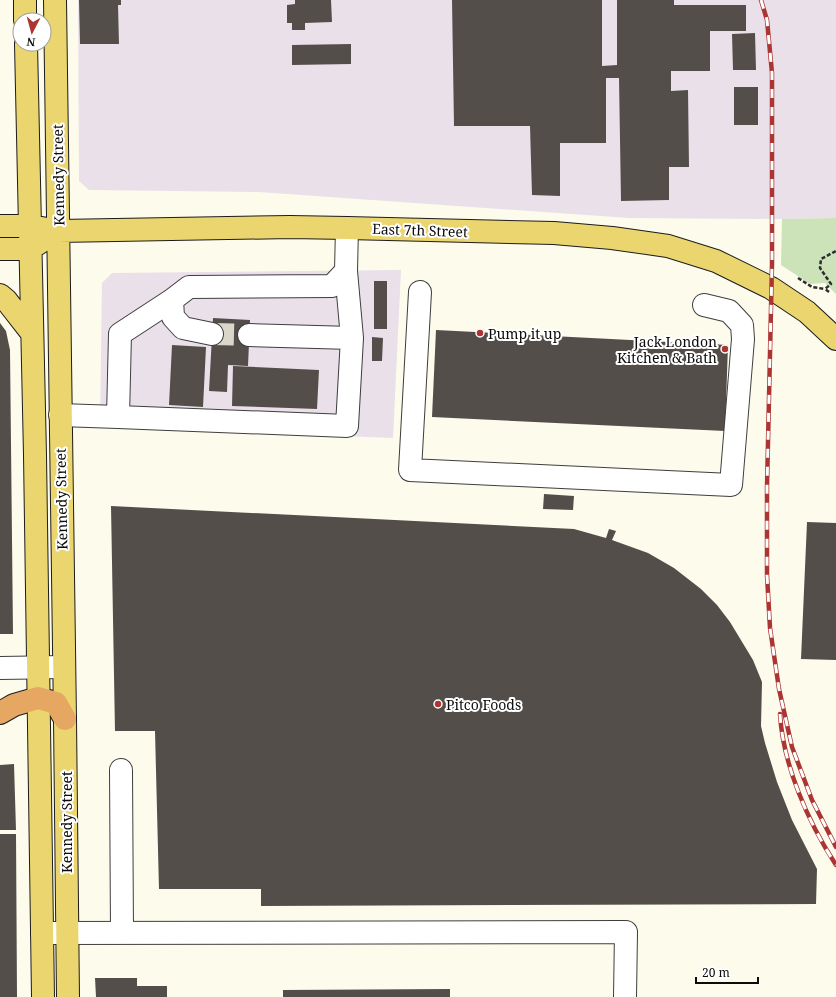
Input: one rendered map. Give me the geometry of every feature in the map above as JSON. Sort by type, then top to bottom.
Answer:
[{"type":"highway","points":[[0,713],[14,705],[38,698],[56,703],[65,719]]},
{"type":"main road","points":[[25,0],[25,12]]},
{"type":"main road","name":"Kennedy Street","points":[[55,0],[68,997]]},
{"type":"main road","name":"Kennedy Street","points":[[26,52],[35,456],[43,997]]},
{"type":"main road","name":"East 7th Street","points":[[0,226],[30,226],[59,231],[290,227],[347,228],[554,233],[612,238],[668,246],[716,261],[771,288],[807,312],[836,339]]},
{"type":"main road","points":[[0,249],[30,249],[59,231]]},
{"type":"main road","points":[[0,295],[6,300],[32,332]]},
{"type":"lane","points":[[60,415],[347,426],[352,338],[346,271],[347,228]]},
{"type":"lane","points":[[118,417],[120,334],[172,300],[188,287],[332,286],[346,271]]},
{"type":"lane","points":[[420,292],[410,470],[732,485],[743,339],[742,325],[728,311],[704,305]]},
{"type":"lane","points":[[172,300],[173,317],[183,328],[212,334]]},
{"type":"lane","points":[[249,335],[352,338]]},
{"type":"lane","points":[[0,668],[64,667]]},
{"type":"lane","points":[[121,770],[122,933]]},
{"type":"lane","points":[[42,933],[626,932],[626,997]]},
{"type":"path","points":[[825,289],[831,284],[820,268],[821,260],[836,251]]},
{"type":"path","points":[[792,275],[812,287],[825,289],[829,292]]},
{"type":"shaded area","points":[[78,0],[836,0],[836,218],[629,218],[259,192],[89,190],[79,181]]},
{"type":"shaded area","points":[[401,270],[393,438],[100,427],[102,283],[112,273]]},
{"type":"green space","points":[[836,218],[836,294],[825,283],[810,284],[781,265],[782,219]]},
{"type":"building","points":[[79,0],[121,0],[121,5],[118,5],[119,44],[80,44]]},
{"type":"building","points":[[295,0],[331,0],[332,22],[305,23],[305,30],[292,30],[292,23],[287,23],[287,5],[295,4]]},
{"type":"building","points":[[452,0],[602,0],[602,66],[617,65],[617,0],[674,0],[674,5],[746,5],[746,31],[710,31],[710,71],[671,71],[671,91],[688,90],[689,167],[669,167],[669,200],[621,201],[619,78],[606,78],[606,143],[560,143],[560,196],[532,195],[530,126],[454,126]]},
{"type":"building","points":[[755,33],[756,70],[733,70],[732,34]]},
{"type":"building","points":[[351,44],[351,64],[292,65],[292,45]]},
{"type":"building","points":[[734,87],[758,87],[758,125],[734,125]]},
{"type":"building","points":[[374,281],[387,281],[387,329],[374,329]]},
{"type":"building","points":[[213,318],[250,320],[248,366],[228,365],[227,392],[209,391]]},
{"type":"building","points":[[0,323],[6,331],[10,350],[13,634],[0,634]]},
{"type":"building","points":[[436,330],[728,345],[725,431],[432,417]]},
{"type":"building","points":[[372,337],[383,338],[382,361],[372,361]]},
{"type":"building","points":[[172,345],[206,347],[203,407],[169,405]]},
{"type":"building","points":[[233,366],[319,370],[317,409],[232,406]]},
{"type":"building","points":[[544,494],[574,496],[573,510],[543,509]]},
{"type":"building","name":"Pitco Foods","points":[[111,506],[574,529],[606,538],[609,529],[616,531],[612,540],[648,553],[674,568],[701,589],[717,605],[730,622],[753,660],[762,682],[761,726],[765,743],[777,782],[792,820],[817,869],[816,904],[261,906],[261,889],[159,889],[155,731],[115,731]]},
{"type":"building","points":[[807,522],[836,523],[836,660],[801,659]]},
{"type":"building","points":[[14,764],[16,830],[0,830],[0,765]]},
{"type":"building","points":[[0,834],[16,834],[17,997],[0,997]]},
{"type":"building","points":[[95,978],[137,978],[137,986],[167,986],[167,997],[96,997]]},
{"type":"building","points":[[450,989],[450,997],[283,997],[283,990]]},
{"type":"tunnel","points":[[212,334],[249,335]]},
{"type":"railway","points":[[761,0],[767,20],[772,73],[772,264],[767,487],[767,575],[770,628],[779,689],[792,747],[812,800],[836,847]]},
{"type":"railway","points":[[780,714],[786,753],[799,792],[816,830],[836,865]]},
{"type":"place","name":"Pump it up","points":[[480,333]]},
{"type":"place","name":"Jack London Kitchen & Bath","points":[[725,349]]},
{"type":"place","name":"Pitco Foods","points":[[438,704]]}]
